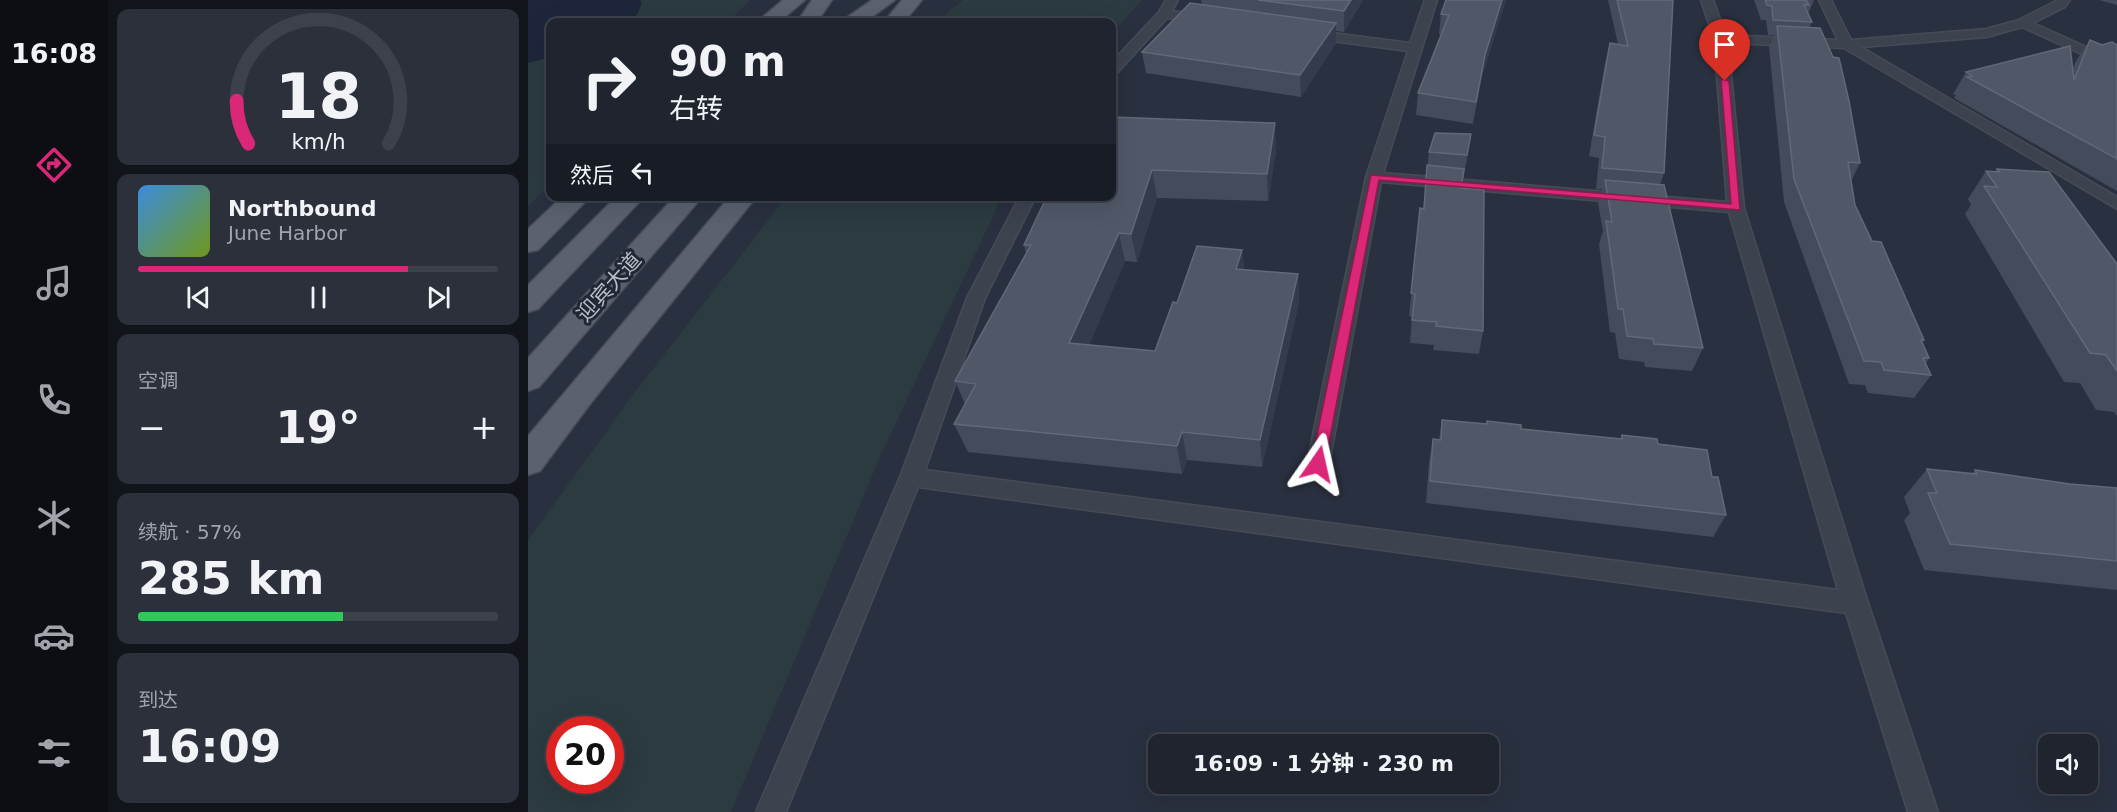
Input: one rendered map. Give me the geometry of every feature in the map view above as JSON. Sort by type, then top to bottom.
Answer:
[{"type":"main road","points":[[772,18],[795,0]]},
{"type":"main road","points":[[810,18],[822,0]]},
{"type":"main road","points":[[859,18],[885,0]]},
{"type":"main road","points":[[897,18],[912,0]]},
{"type":"main road","points":[[528,244],[573,201]]},
{"type":"main road","points":[[528,302],[627,201]]},
{"type":"main road","name":"迎宾大道","points":[[528,379],[686,201]]},
{"type":"main road","points":[[528,461],[578,396],[740,201]]},
{"type":"lane","points":[[1116,66],[1164,14],[1172,0]]},
{"type":"lane","points":[[1318,464],[1374,177],[1431,0]]},
{"type":"lane","points":[[1707,0],[1721,39],[1736,208],[1855,603],[1923,812]]},
{"type":"lane","points":[[1825,0],[1847,44],[2117,204]]},
{"type":"lane","points":[[2034,0],[2053,9]]},
{"type":"lane","points":[[1721,39],[1847,44],[1988,33],[2023,23],[2053,9],[2064,0]]},
{"type":"lane","points":[[1164,14],[1221,22]]},
{"type":"lane","points":[[2023,23],[2117,66]]},
{"type":"lane","points":[[1301,33],[1416,48]]},
{"type":"lane","points":[[1374,177],[1736,208]]},
{"type":"lane","points":[[771,812],[911,477],[976,298],[1025,201]]},
{"type":"lane","points":[[911,477],[1855,603]]},
{"type":"shaded area","points":[[528,0],[750,0],[732,18],[546,18],[546,189],[528,206]]},
{"type":"shaded area","points":[[963,0],[1142,0],[1116,29],[1116,18],[941,18]]},
{"type":"shaded area","points":[[783,201],[1000,201],[880,457],[731,812],[528,812],[528,540],[635,392]]},
{"type":"water","points":[[528,0],[640,0],[642,3],[633,18],[546,18],[546,58],[528,63]]},
{"type":"building","points":[[1258,0],[1351,0],[1344,11]]},
{"type":"building","points":[[1446,0],[1502,0],[1485,55],[1476,102],[1418,93],[1449,15],[1441,14]]},
{"type":"building","points":[[1617,0],[1673,0],[1664,173],[1602,168],[1605,137],[1594,135],[1610,43],[1628,46]]},
{"type":"building","points":[[1765,0],[1806,0],[1809,5],[1804,5],[1812,22],[1773,20],[1772,6],[1767,5]]},
{"type":"building","points":[[1190,3],[1336,23],[1300,75],[1142,52]]},
{"type":"building","points":[[1777,26],[1820,28],[1833,57],[1839,58],[1860,163],[1848,162],[1855,205],[1872,241],[1881,242],[1924,340],[1921,340],[1929,358],[1923,358],[1931,375],[1884,370],[1881,362],[1864,361],[1794,179]]},
{"type":"building","points":[[2090,40],[2102,45],[2112,42],[2117,45],[2117,159],[1967,77],[1972,76],[1966,72],[2070,46],[2074,80]]},
{"type":"building","points":[[1116,117],[1275,123],[1267,174],[1152,170],[1131,234],[1119,233],[1069,343],[1155,351],[1173,302],[1177,303],[1197,246],[1242,250],[1236,269],[1298,274],[1260,440],[1182,432],[1177,446],[954,424],[976,384],[955,381],[1031,245],[1024,245],[1045,201],[1116,201]]},
{"type":"building","points":[[1435,133],[1471,134],[1467,155],[1429,152]]},
{"type":"building","points":[[1427,165],[1464,169],[1461,188],[1484,190],[1483,331],[1436,326],[1437,322],[1412,320],[1415,294],[1411,293],[1420,208],[1424,209]]},
{"type":"building","points":[[1997,169],[2049,172],[2117,264],[2117,371],[2106,355],[2090,353],[1984,186],[1997,187],[1986,171],[1999,172]]},
{"type":"building","points":[[1605,180],[1664,185],[1703,348],[1654,344],[1653,339],[1627,336],[1623,309],[1618,309],[1606,221],[1612,222]]},
{"type":"building","points":[[1442,420],[1487,424],[1487,421],[1521,425],[1521,429],[1622,439],[1622,435],[1657,439],[1658,444],[1707,450],[1712,477],[1718,477],[1726,515],[1430,481],[1433,439],[1441,440]]},
{"type":"building","points":[[1927,469],[1977,474],[1975,470],[2070,484],[2117,488],[2117,561],[1950,544],[1928,493],[1937,493]]},
{"type":"route","points":[[1318,464],[1374,177],[1736,208],[1725,81]]}]
